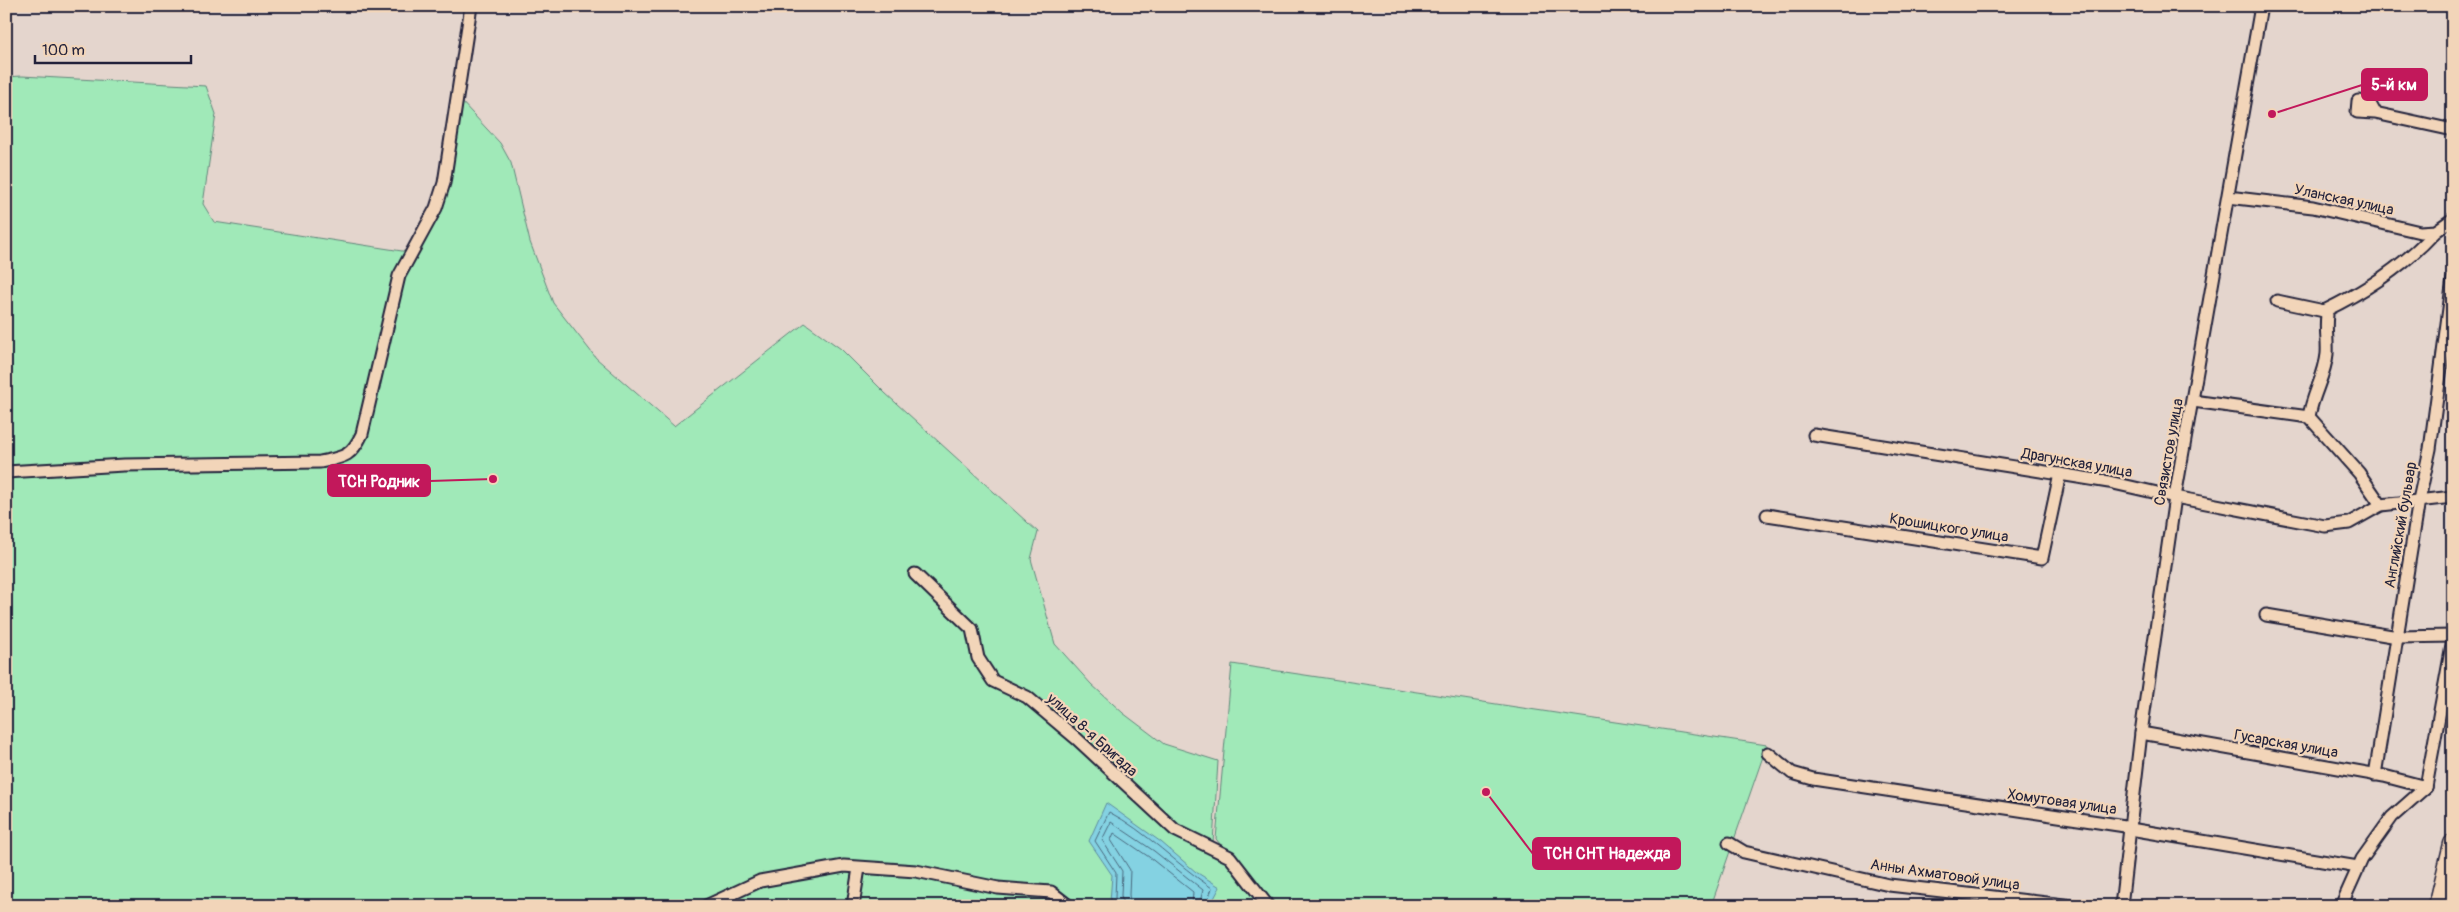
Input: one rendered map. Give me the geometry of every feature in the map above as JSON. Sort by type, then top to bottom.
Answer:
[{"type":"main road","points":[[2438,906],[2453,844]]},
{"type":"street","points":[[6,472],[124,465],[320,462],[344,457],[354,450],[362,434],[399,276],[436,208],[444,182],[471,6]]},
{"type":"street","name":"Связистов улица","points":[[2120,906],[2141,733],[2175,497],[2261,6]]},
{"type":"street","points":[[2374,113],[2453,130]]},
{"type":"street","name":"Уланская улица","points":[[2228,196],[2313,207],[2420,232],[2436,231]]},
{"type":"street","points":[[2277,301],[2324,311],[2372,286],[2423,245],[2436,231],[2452,224]]},
{"type":"street","name":"Английский бульвар","points":[[2375,775],[2419,500],[2430,449],[2453,279]]},
{"type":"street","points":[[2309,417],[2312,399],[2320,382],[2327,354],[2327,315],[2324,311]]},
{"type":"street","points":[[2193,401],[2309,417],[2359,473],[2381,505]]},
{"type":"street","name":"Драгунская улица","points":[[1814,434],[2109,482],[2175,497],[2325,526],[2349,523],[2381,505],[2453,497]]},
{"type":"street","name":"Крошицкого улица","points":[[1767,515],[2042,558],[2060,474]]},
{"type":"street","name":"улица 8-я Бригада","points":[[915,574],[972,629],[978,658],[993,681],[1027,697],[1077,739],[1174,830],[1230,857],[1268,906]]},
{"type":"street","points":[[2266,615],[2398,637],[2453,636]]},
{"type":"street","points":[[2341,906],[2358,867],[2392,817],[2426,787],[2453,640]]},
{"type":"street","name":"Гусарская улица","points":[[2141,733],[2375,775],[2426,787]]},
{"type":"street","name":"Хомутовая улица","points":[[1768,753],[1792,773],[1813,779],[2125,826],[2130,829],[2358,867]]},
{"type":"street","name":"Анны Ахматовой улица","points":[[1729,843],[1744,852],[1890,885],[2072,906]]},
{"type":"street","points":[[706,906],[760,881],[844,866],[916,872],[998,888],[1051,892],[1069,906]]},
{"type":"street","points":[[853,906],[859,868]]},
{"type":"green space","points":[[22,76],[206,86],[216,114],[203,204],[214,222],[415,253],[445,191],[460,100],[500,143],[511,163],[530,242],[553,303],[596,358],[674,426],[805,323],[841,349],[885,393],[1038,532],[1031,559],[1055,644],[1091,684],[1123,713],[1164,744],[1218,761],[1213,843],[1263,906],[6,906],[6,77]]},
{"type":"green space","points":[[1232,664],[1767,745],[1711,906],[1270,906],[1216,839]]},
{"type":"water","points":[[1106,803],[1161,842],[1196,872],[1220,887],[1210,906],[1116,906],[1110,902],[1112,875],[1089,841]]},
{"type":"place","name":"5-й км","points":[[2272,114]]},
{"type":"place","name":"ТСН Родник","points":[[493,479]]},
{"type":"place","name":"ТСН СНТ Надежда","points":[[1486,792]]}]
